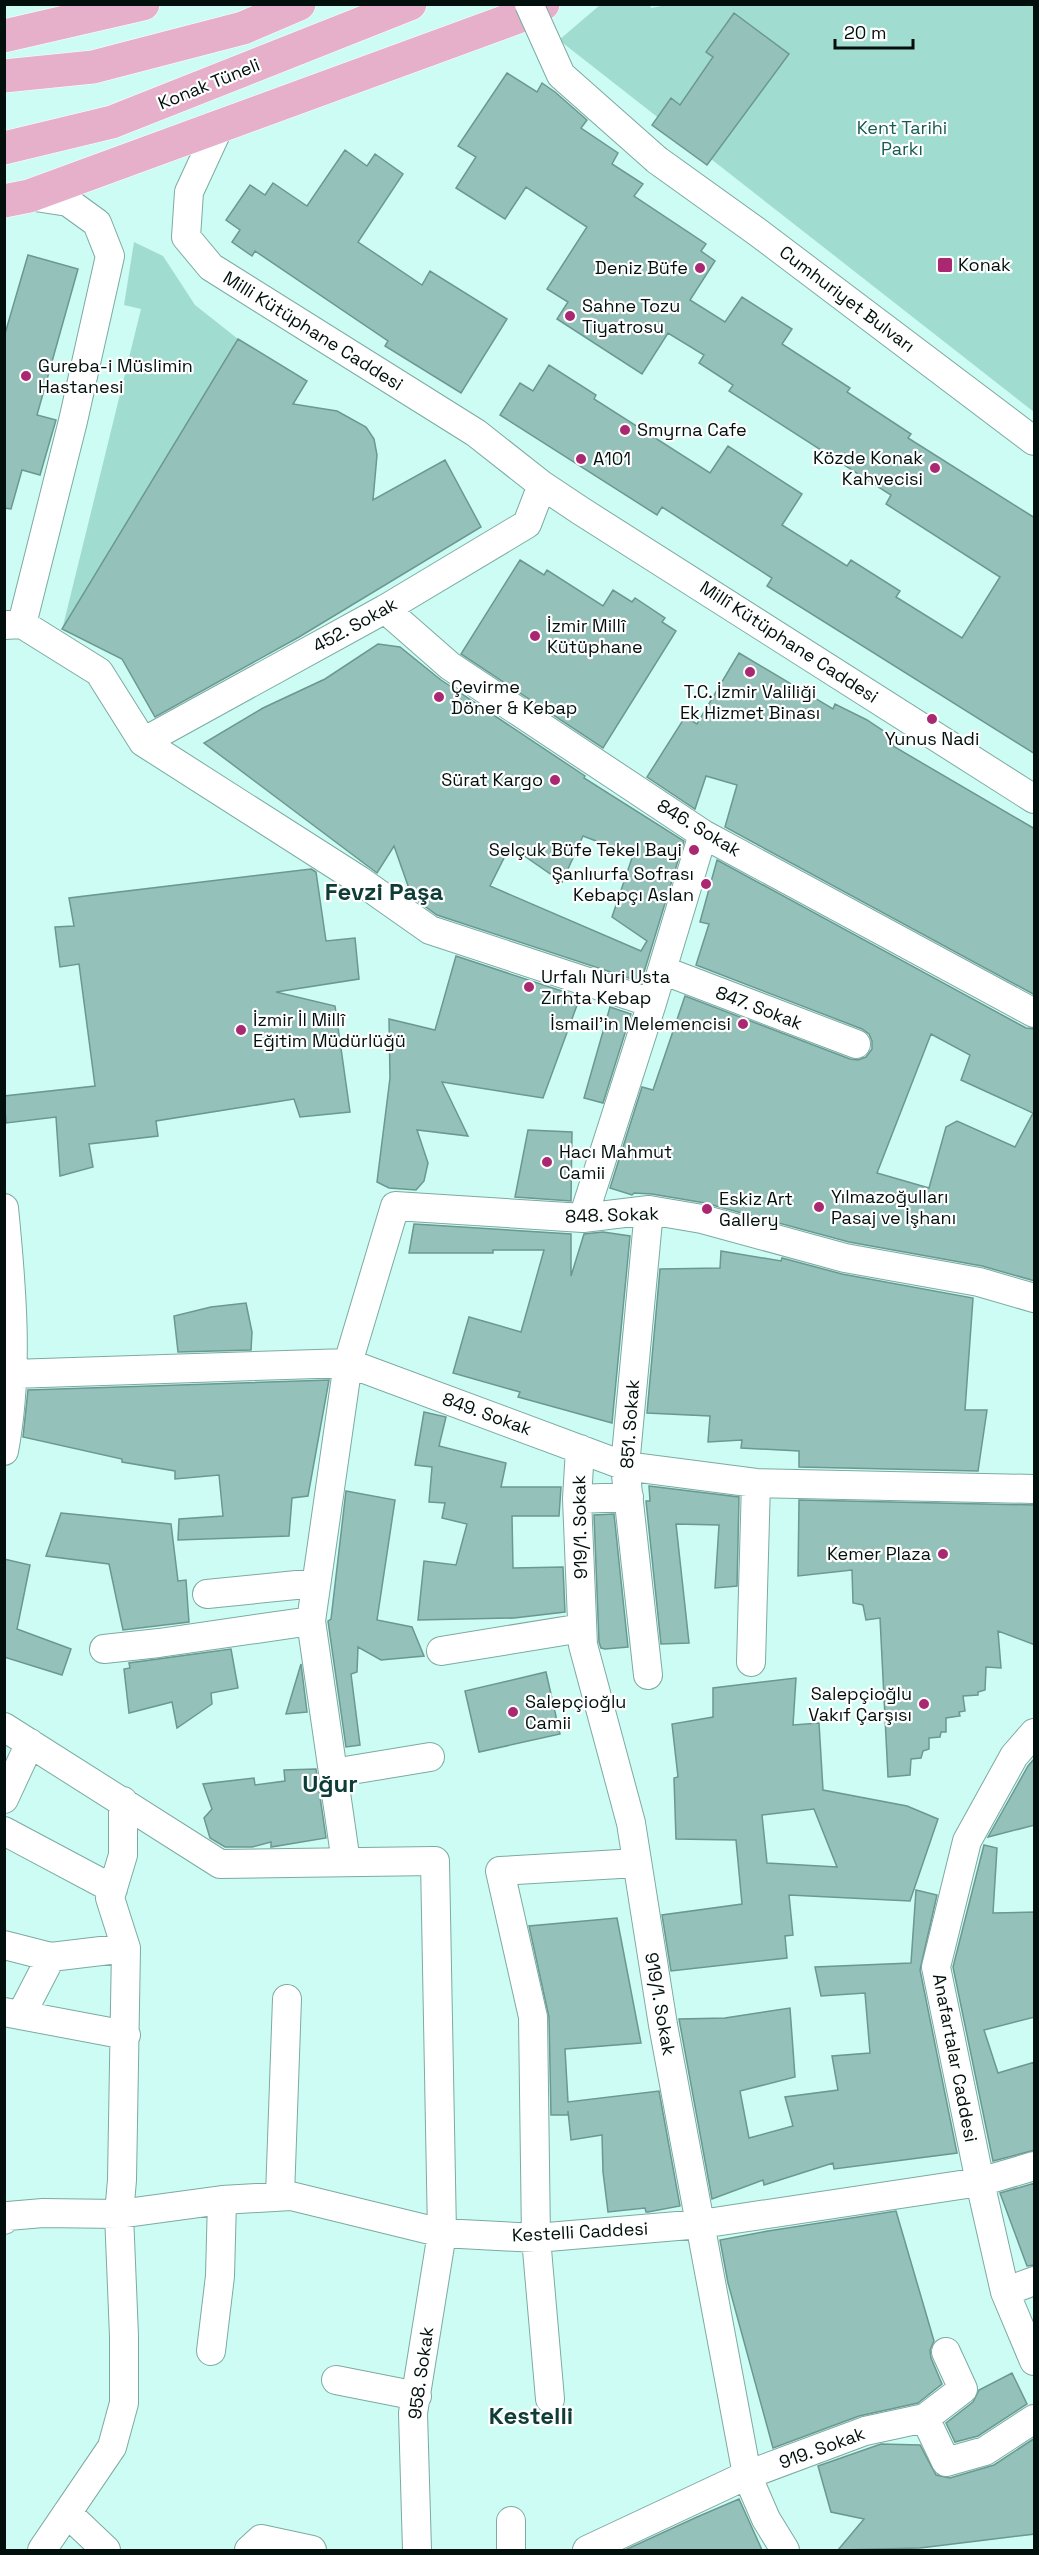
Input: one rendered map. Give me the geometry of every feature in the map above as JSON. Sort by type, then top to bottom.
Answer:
[{"type":"main road","points":[[4,76],[93,67],[243,28],[299,4]]},
{"type":"main road","name":"Konak Tüneli","points":[[4,148],[112,122],[410,4]]},
{"type":"main road","points":[[7,35],[131,6]]},
{"type":"main road","points":[[17,198],[219,127],[537,7]]},
{"type":"street","name":"Cumhuriyet Bulvarı","points":[[537,7],[561,75],[657,160],[766,238],[1035,441]]},
{"type":"street","name":"Milli Kütüphane Caddesi","points":[[219,127],[189,192],[186,237],[211,267],[476,433],[542,485]]},
{"type":"street","points":[[17,198],[68,202],[97,223],[110,256],[73,421],[13,624],[99,672],[143,742],[359,880],[430,930],[652,1003]]},
{"type":"street","name":"452. Sokak","points":[[143,742],[385,609],[527,524],[542,485]]},
{"type":"street","name":"Millî Kütüphane Caddesi","points":[[542,485],[1035,799]]},
{"type":"street","name":"846. Sokak","points":[[385,609],[450,666],[703,834],[1035,1013]]},
{"type":"street","points":[[583,1218],[703,834]]},
{"type":"street","name":"847. Sokak","points":[[662,970],[856,1044]]},
{"type":"street","name":"848. Sokak","points":[[348,1363],[395,1206],[583,1218],[649,1210],[702,1219],[845,1258],[979,1282],[1035,1298]]},
{"type":"street","points":[[4,1208],[12,1374],[12,1413],[4,1451]]},
{"type":"street","name":"851. Sokak","points":[[648,1675],[625,1466],[649,1210]]},
{"type":"street","points":[[4,1726],[220,1864],[346,1862],[311,1621],[348,1363],[12,1374]]},
{"type":"street","name":"849. Sokak","points":[[348,1363],[625,1466],[756,1483],[1035,1489]]},
{"type":"street","name":"919/1. Sokak","points":[[580,1449],[577,1499],[583,1645],[631,1823],[663,2025],[747,2475],[766,2519],[785,2550]]},
{"type":"street","points":[[751,1662],[756,1483]]},
{"type":"street","points":[[577,1499],[629,1497]]},
{"type":"street","points":[[207,1594],[316,1583]]},
{"type":"street","points":[[104,1649],[311,1621]]},
{"type":"street","points":[[441,1651],[582,1628]]},
{"type":"street","name":"Anafartalar Caddesi","points":[[1035,1733],[1014,1756],[967,1841],[936,1967],[1005,2292],[1035,2361]]},
{"type":"street","points":[[4,1798],[30,1743]]},
{"type":"street","points":[[333,1773],[430,1756]]},
{"type":"street","points":[[42,2550],[112,2447],[124,2403],[119,2214],[126,2035],[126,1948],[110,1898],[123,1855],[123,1800]]},
{"type":"street","points":[[4,1831],[113,1889]]},
{"type":"street","name":"958. Sokak","points":[[346,1862],[435,1861],[442,2233],[413,2413],[417,2550]]},
{"type":"street","points":[[550,2399],[536,2238],[532,2017],[500,1871],[637,1863]]},
{"type":"street","points":[[4,1945],[51,1957],[126,1948]]},
{"type":"street","points":[[51,1957],[13,2014],[126,2035]]},
{"type":"street","points":[[280,2196],[287,1999]]},
{"type":"street","name":"Kestelli Caddesi","points":[[6,2217],[43,2213],[119,2214],[222,2200],[291,2196],[442,2233],[536,2238],[701,2223],[980,2182],[1035,2166]]},
{"type":"street","points":[[211,2351],[220,2276],[222,2200]]},
{"type":"street","points":[[1005,2292],[1035,2282]]},
{"type":"street","points":[[946,2352],[963,2389],[925,2418],[946,2462],[985,2451],[1035,2419]]},
{"type":"street","points":[[336,2380],[417,2396]]},
{"type":"street","name":"919. Sokak","points":[[586,2550],[747,2475],[865,2431],[925,2418]]},
{"type":"street","points":[[67,2513],[106,2550]]},
{"type":"street","points":[[511,2521],[511,2550]]},
{"type":"street","points":[[249,2550],[261,2539],[312,2550]]},
{"type":"green space","name":"Kent Tarihi Parkı","points":[[672,4],[1034,5],[1034,412],[559,40],[600,5],[650,5],[651,8]]},
{"type":"green space","points":[[134,242],[163,256],[195,305],[238,339],[63,626],[141,309],[124,305]]},
{"type":"building","points":[[734,13],[789,54],[707,165],[652,125],[671,98],[680,105],[713,57],[706,52]]},
{"type":"building","points":[[507,73],[537,92],[542,83],[555,92],[587,120],[581,128],[618,153],[612,164],[643,184],[634,196],[706,244],[701,251],[715,261],[690,300],[725,322],[742,297],[792,329],[782,344],[850,388],[847,392],[911,434],[908,438],[1035,518],[1035,754],[767,586],[772,578],[662,507],[657,515],[500,415],[520,383],[533,391],[549,365],[596,395],[594,399],[710,473],[728,446],[802,494],[782,525],[847,566],[851,560],[900,591],[896,597],[962,638],[1000,577],[886,504],[891,495],[729,391],[733,385],[699,363],[704,355],[668,333],[642,374],[557,319],[568,302],[547,289],[587,227],[526,187],[505,219],[456,188],[476,157],[458,146]]},
{"type":"building","points":[[345,150],[367,166],[375,154],[403,174],[358,242],[422,285],[430,271],[507,319],[461,393],[385,346],[388,341],[255,251],[252,256],[232,242],[240,230],[226,220],[250,185],[265,195],[273,183],[307,206]]},
{"type":"building","name":"Gureba-i Müslimin Hastanesi","points":[[28,255],[78,269],[37,415],[56,420],[40,475],[22,470],[11,509],[4,508],[4,337]]},
{"type":"building","points":[[238,339],[307,381],[293,404],[337,411],[366,427],[374,439],[377,455],[373,500],[445,460],[481,527],[299,637],[155,717],[122,659],[62,629]]},
{"type":"building","points":[[520,560],[544,575],[547,570],[603,606],[613,590],[632,602],[635,598],[665,618],[662,622],[676,631],[603,748],[461,654]]},
{"type":"building","points":[[378,644],[400,647],[441,680],[585,776],[584,778],[684,841],[641,982],[437,915],[412,897],[394,846],[377,873],[204,743],[263,708],[325,679]],"holes":[[[583,836],[633,855],[612,917],[647,941],[641,951],[490,886],[510,846],[562,882]]]},
{"type":"building","points":[[739,653],[833,709],[835,704],[867,720],[897,740],[893,746],[1035,829],[1035,995],[725,827],[737,785],[706,776],[695,809],[647,777],[685,717],[697,724]]},
{"type":"building","points":[[717,860],[1026,1028],[1035,1029],[1035,1281],[982,1266],[849,1242],[705,1203],[652,1194],[634,1193],[632,1195],[610,1188],[642,1087],[653,1090],[685,996],[850,1059],[858,1060],[866,1057],[872,1049],[869,1034],[862,1029],[696,965],[709,924],[700,922]],"holes":[[[931,1034],[970,1055],[961,1080],[1033,1113],[1015,1147],[957,1121],[946,1127],[929,1188],[877,1173]]]},
{"type":"building","points":[[311,869],[316,872],[326,941],[355,938],[359,979],[276,992],[335,1006],[350,1112],[300,1117],[294,1099],[156,1121],[158,1136],[89,1144],[93,1167],[60,1176],[56,1117],[6,1123],[4,1096],[95,1086],[79,964],[60,967],[55,927],[74,926],[69,898]]},
{"type":"building","points":[[456,956],[580,997],[543,1098],[442,1082],[468,1136],[417,1130],[428,1163],[424,1181],[416,1190],[389,1188],[377,1182],[390,1078],[389,1019],[435,1030]]},
{"type":"building","points":[[610,1007],[631,1014],[603,1103],[584,1098]]},
{"type":"building","name":"Hacı Mahmut Camii","points":[[528,1130],[572,1132],[571,1201],[515,1197]]},
{"type":"building","points":[[414,1224],[571,1234],[571,1276],[584,1234],[603,1232],[630,1236],[612,1423],[518,1397],[520,1392],[453,1373],[469,1317],[521,1332],[544,1250],[493,1250],[493,1253],[409,1253]]},
{"type":"building","points":[[721,1251],[781,1261],[782,1258],[842,1274],[973,1298],[965,1410],[987,1410],[978,1471],[799,1467],[799,1451],[741,1448],[742,1440],[708,1442],[710,1416],[647,1413],[660,1269],[720,1268]]},
{"type":"building","points":[[246,1303],[252,1332],[251,1350],[178,1352],[174,1316],[211,1307]]},
{"type":"building","points":[[329,1380],[308,1496],[292,1498],[289,1536],[178,1540],[179,1519],[223,1516],[219,1475],[175,1479],[175,1471],[122,1462],[122,1459],[23,1437],[28,1390]]},
{"type":"building","points":[[424,1412],[446,1417],[439,1446],[506,1463],[501,1487],[561,1487],[559,1516],[512,1516],[513,1568],[563,1567],[565,1612],[514,1618],[418,1620],[424,1561],[456,1565],[467,1524],[442,1518],[445,1503],[429,1502],[432,1467],[415,1465]]},
{"type":"building","points":[[649,1486],[739,1497],[737,1586],[715,1588],[719,1525],[676,1524],[689,1643],[661,1644],[646,1501],[650,1501]]},
{"type":"building","points":[[346,1491],[395,1500],[377,1620],[412,1627],[424,1656],[381,1660],[358,1647],[357,1672],[351,1674],[360,1745],[346,1747],[328,1621],[331,1619]]},
{"type":"building","points":[[799,1500],[1035,1505],[1035,1645],[998,1631],[1001,1668],[986,1667],[985,1690],[978,1692],[978,1695],[963,1696],[965,1711],[959,1712],[960,1716],[946,1718],[946,1732],[941,1732],[940,1737],[929,1738],[929,1749],[923,1751],[921,1758],[911,1759],[910,1775],[888,1777],[880,1618],[866,1620],[863,1605],[853,1603],[852,1570],[798,1576]]},
{"type":"building","points":[[61,1513],[171,1524],[178,1581],[186,1580],[189,1622],[123,1630],[109,1564],[46,1556]]},
{"type":"building","points":[[614,1514],[628,1647],[605,1649],[601,1648],[599,1642],[594,1515]]},
{"type":"building","points":[[4,1559],[30,1565],[17,1629],[71,1649],[62,1675],[4,1657]]},
{"type":"building","points":[[231,1649],[238,1688],[211,1693],[212,1704],[177,1728],[172,1702],[129,1713],[124,1669],[130,1668],[129,1663]]},
{"type":"building","points":[[301,1664],[307,1712],[286,1714]]},
{"type":"building","name":"Salepçioğlu Camii","points":[[546,1672],[560,1734],[479,1752],[465,1691]]},
{"type":"building","points":[[796,1678],[793,1725],[819,1723],[823,1790],[907,1806],[938,1819],[910,1901],[789,1895],[793,1935],[785,1936],[787,1958],[671,1971],[662,1915],[742,1904],[736,1840],[676,1839],[674,1778],[678,1777],[672,1724],[713,1717],[713,1688]],"holes":[[[814,1809],[837,1867],[767,1863],[762,1815]]]},
{"type":"building","points":[[1035,1758],[1035,1825],[988,1837],[1028,1766]]},
{"type":"building","points":[[316,1769],[326,1838],[271,1847],[271,1842],[252,1847],[225,1847],[210,1838],[204,1818],[212,1809],[203,1784],[254,1778],[255,1785],[285,1781],[284,1770]]},
{"type":"building","points":[[984,1845],[997,1848],[993,1913],[1035,1912],[1035,2017],[984,2030],[998,2073],[1035,2062],[1035,2150],[993,2161],[953,1967]]},
{"type":"building","points":[[916,1890],[937,1895],[920,1970],[957,2153],[834,2169],[833,2163],[764,2185],[763,2180],[712,2199],[679,2019],[725,2018],[790,2008],[795,2077],[740,2091],[749,2138],[793,2126],[785,2097],[838,2090],[832,2056],[870,2053],[865,1993],[821,1996],[815,1967],[911,1963]]},
{"type":"building","points":[[617,1918],[641,2043],[565,2049],[568,2102],[659,2091],[680,2206],[648,2212],[645,2208],[608,2212],[603,2172],[602,2135],[571,2140],[568,2111],[568,2115],[551,2115],[549,2017],[529,1926]]},
{"type":"building","points":[[1035,2183],[1035,2265],[1027,2266],[1000,2193]]},
{"type":"building","points":[[896,2211],[934,2341],[930,2350],[931,2358],[942,2384],[918,2403],[859,2416],[773,2448],[728,2283],[720,2240]]},
{"type":"building","points":[[1012,2373],[1027,2404],[978,2436],[955,2442],[946,2423],[973,2402],[979,2390]]},
{"type":"building","points":[[1035,2438],[1035,2534],[920,2548],[838,2550],[864,2519],[831,2512],[818,2466],[881,2444],[920,2445],[936,2475],[950,2478],[994,2465]]},
{"type":"building","points":[[739,2499],[762,2550],[625,2550],[697,2517]]},
{"type":"place","name":"Konak","points":[[945,265]]},
{"type":"place","name":"Deniz Büfe","points":[[700,268]]},
{"type":"place","name":"Sahne Tozu Tiyatrosu","points":[[570,316]]},
{"type":"place","name":"Gureba-i Müslimin Hastanesi","points":[[26,376]]},
{"type":"place","name":"Smyrna Cafe","points":[[625,430]]},
{"type":"place","name":"A101","points":[[581,459]]},
{"type":"place","name":"Közde Konak Kahvecisi","points":[[935,468]]},
{"type":"place","name":"İzmir Millî Kütüphane","points":[[535,636]]},
{"type":"place","name":"T.C. İzmir Valiliği Ek Hizmet Binası","points":[[750,672]]},
{"type":"place","name":"Çevirme Döner & Kebap","points":[[439,697]]},
{"type":"place","name":"Yunus Nadi","points":[[932,719]]},
{"type":"place","name":"Sürat Kargo","points":[[555,780]]},
{"type":"place","name":"Selçuk Büfe Tekel Bayi","points":[[694,850]]},
{"type":"place","name":"Şanlıurfa Sofrası Kebapçı Aslan","points":[[706,884]]},
{"type":"place","name":"Urfalı Nuri Usta Zırhta Kebap","points":[[529,987]]},
{"type":"place","name":"İsmail'in Melemencisi","points":[[743,1024]]},
{"type":"place","name":"İzmir İl Millî Eğitim Müdürlüğü","points":[[241,1030]]},
{"type":"place","name":"Hacı Mahmut Camii","points":[[547,1162]]},
{"type":"place","name":"Yılmazoğulları Pasaj ve İşhanı","points":[[819,1207]]},
{"type":"place","name":"Eskiz Art Gallery","points":[[707,1209]]},
{"type":"place","name":"Kemer Plaza","points":[[943,1554]]},
{"type":"place","name":"Salepçioğlu Vakıf Çarşısı","points":[[924,1704]]},
{"type":"place","name":"Salepçioğlu Camii","points":[[513,1712]]},
{"type":"district","name":"Fevzi Paşa","points":[[384,892]]},
{"type":"district","name":"Uğur","points":[[330,1784]]},
{"type":"district","name":"Kestelli","points":[[531,2416]]}]
